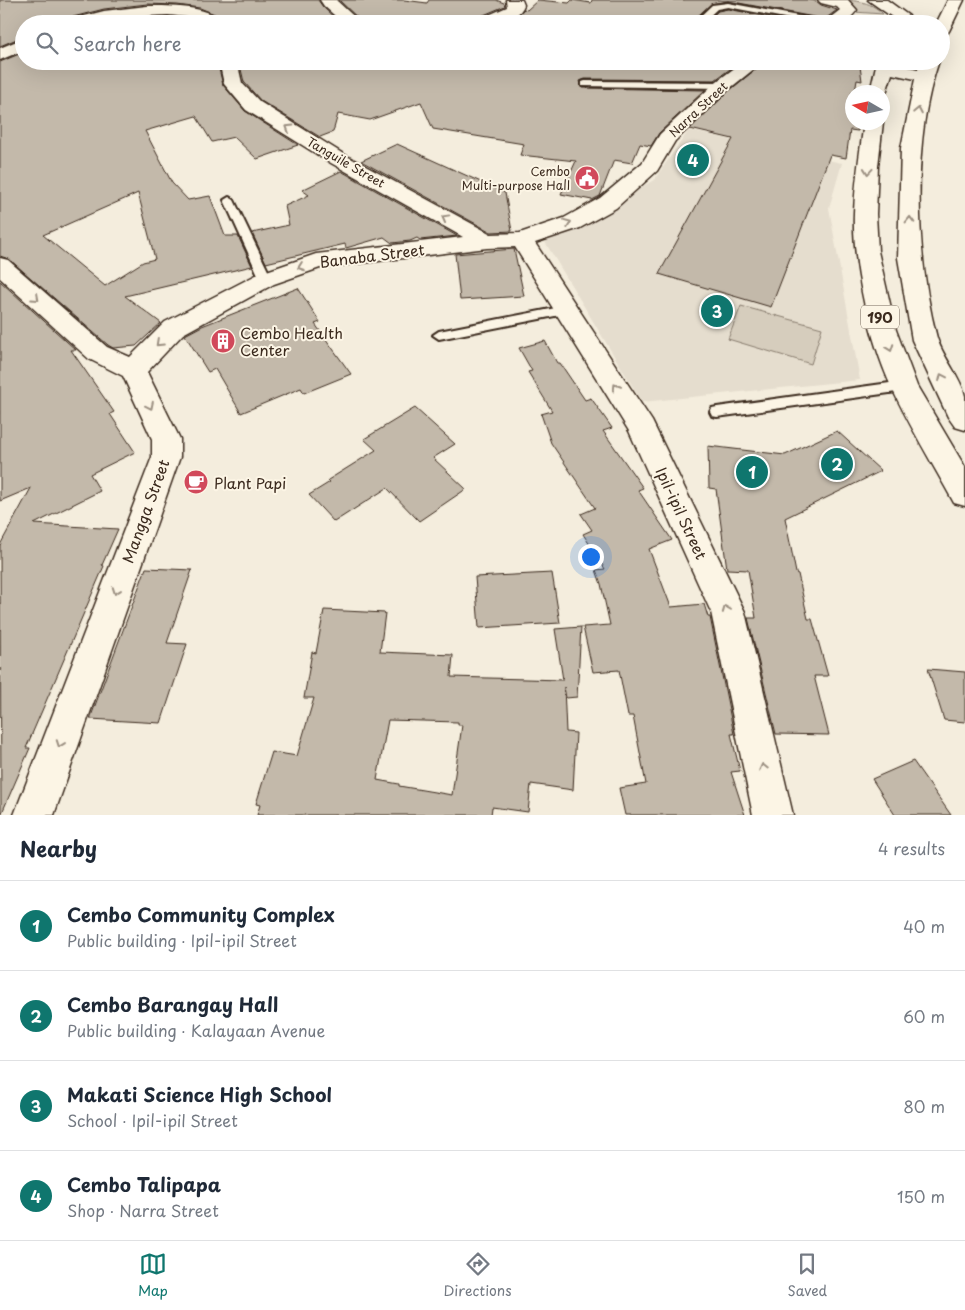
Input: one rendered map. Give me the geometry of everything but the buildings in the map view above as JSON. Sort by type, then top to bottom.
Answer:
[{"type":"street","points":[[328,0],[329,4],[343,15]]},
{"type":"street","points":[[502,15],[514,10],[516,5],[514,0]]},
{"type":"street","points":[[826,0],[842,4],[849,10],[845,15]]},
{"type":"street","points":[[876,0],[894,15]]},
{"type":"street","points":[[902,15],[906,0]]},
{"type":"street","points":[[949,15],[956,0]]},
{"type":"street","points":[[102,15],[155,6],[195,11],[208,15]]},
{"type":"street","points":[[0,55],[15,48]]},
{"type":"street","name":"Tanguile Street","points":[[230,70],[233,84],[254,106],[338,159],[487,241]]},
{"type":"street","name":"Narra Street","points":[[522,240],[572,223],[608,203],[650,167],[667,138],[723,85],[744,70]]},
{"type":"street","points":[[883,74],[904,76],[926,73]]},
{"type":"street","name":"190","points":[[926,73],[912,148],[910,258],[925,340],[958,410],[965,420]]},
{"type":"street","name":"190","points":[[873,130],[868,166],[865,214],[867,251],[883,330],[904,386],[965,494]]},
{"type":"street","name":"Banaba Street","points":[[133,370],[174,328],[266,279],[316,261],[487,241],[522,240]]},
{"type":"street","name":"Ipil-ipil Street","points":[[522,240],[642,428],[728,612],[773,815]]},
{"type":"street","points":[[0,265],[98,353],[133,370]]},
{"type":"street","name":"Mangga Street","points":[[34,815],[166,457],[166,439],[133,370]]},
{"type":"lane","points":[[706,15],[715,7],[728,5],[782,15]]},
{"type":"lane","points":[[585,84],[723,85]]},
{"type":"lane","points":[[229,200],[266,279]]},
{"type":"lane","points":[[439,336],[566,310]]},
{"type":"lane","points":[[717,412],[904,386]]},
{"type":"shaded area","points":[[832,0],[866,3],[883,14],[854,12]]},
{"type":"shaded area","points":[[689,130],[842,163],[829,208],[860,380],[642,402],[545,242],[654,180]]},
{"type":"shaded area","points":[[741,306],[822,328],[811,364],[728,339]]},
{"type":"place","name":"Cembo Talipapa","points":[[693,160]]},
{"type":"place","name":"Cembo Multi-purpose Hall","points":[[587,178]]},
{"type":"place","name":"Makati Science High School","points":[[717,311]]},
{"type":"place","name":"Cembo Health Center","points":[[223,341]]},
{"type":"place","name":"Cembo Barangay Hall","points":[[837,464]]},
{"type":"place","name":"Cembo Community Complex","points":[[752,472]]},
{"type":"place","name":"Plant Papi","points":[[196,482]]}]
